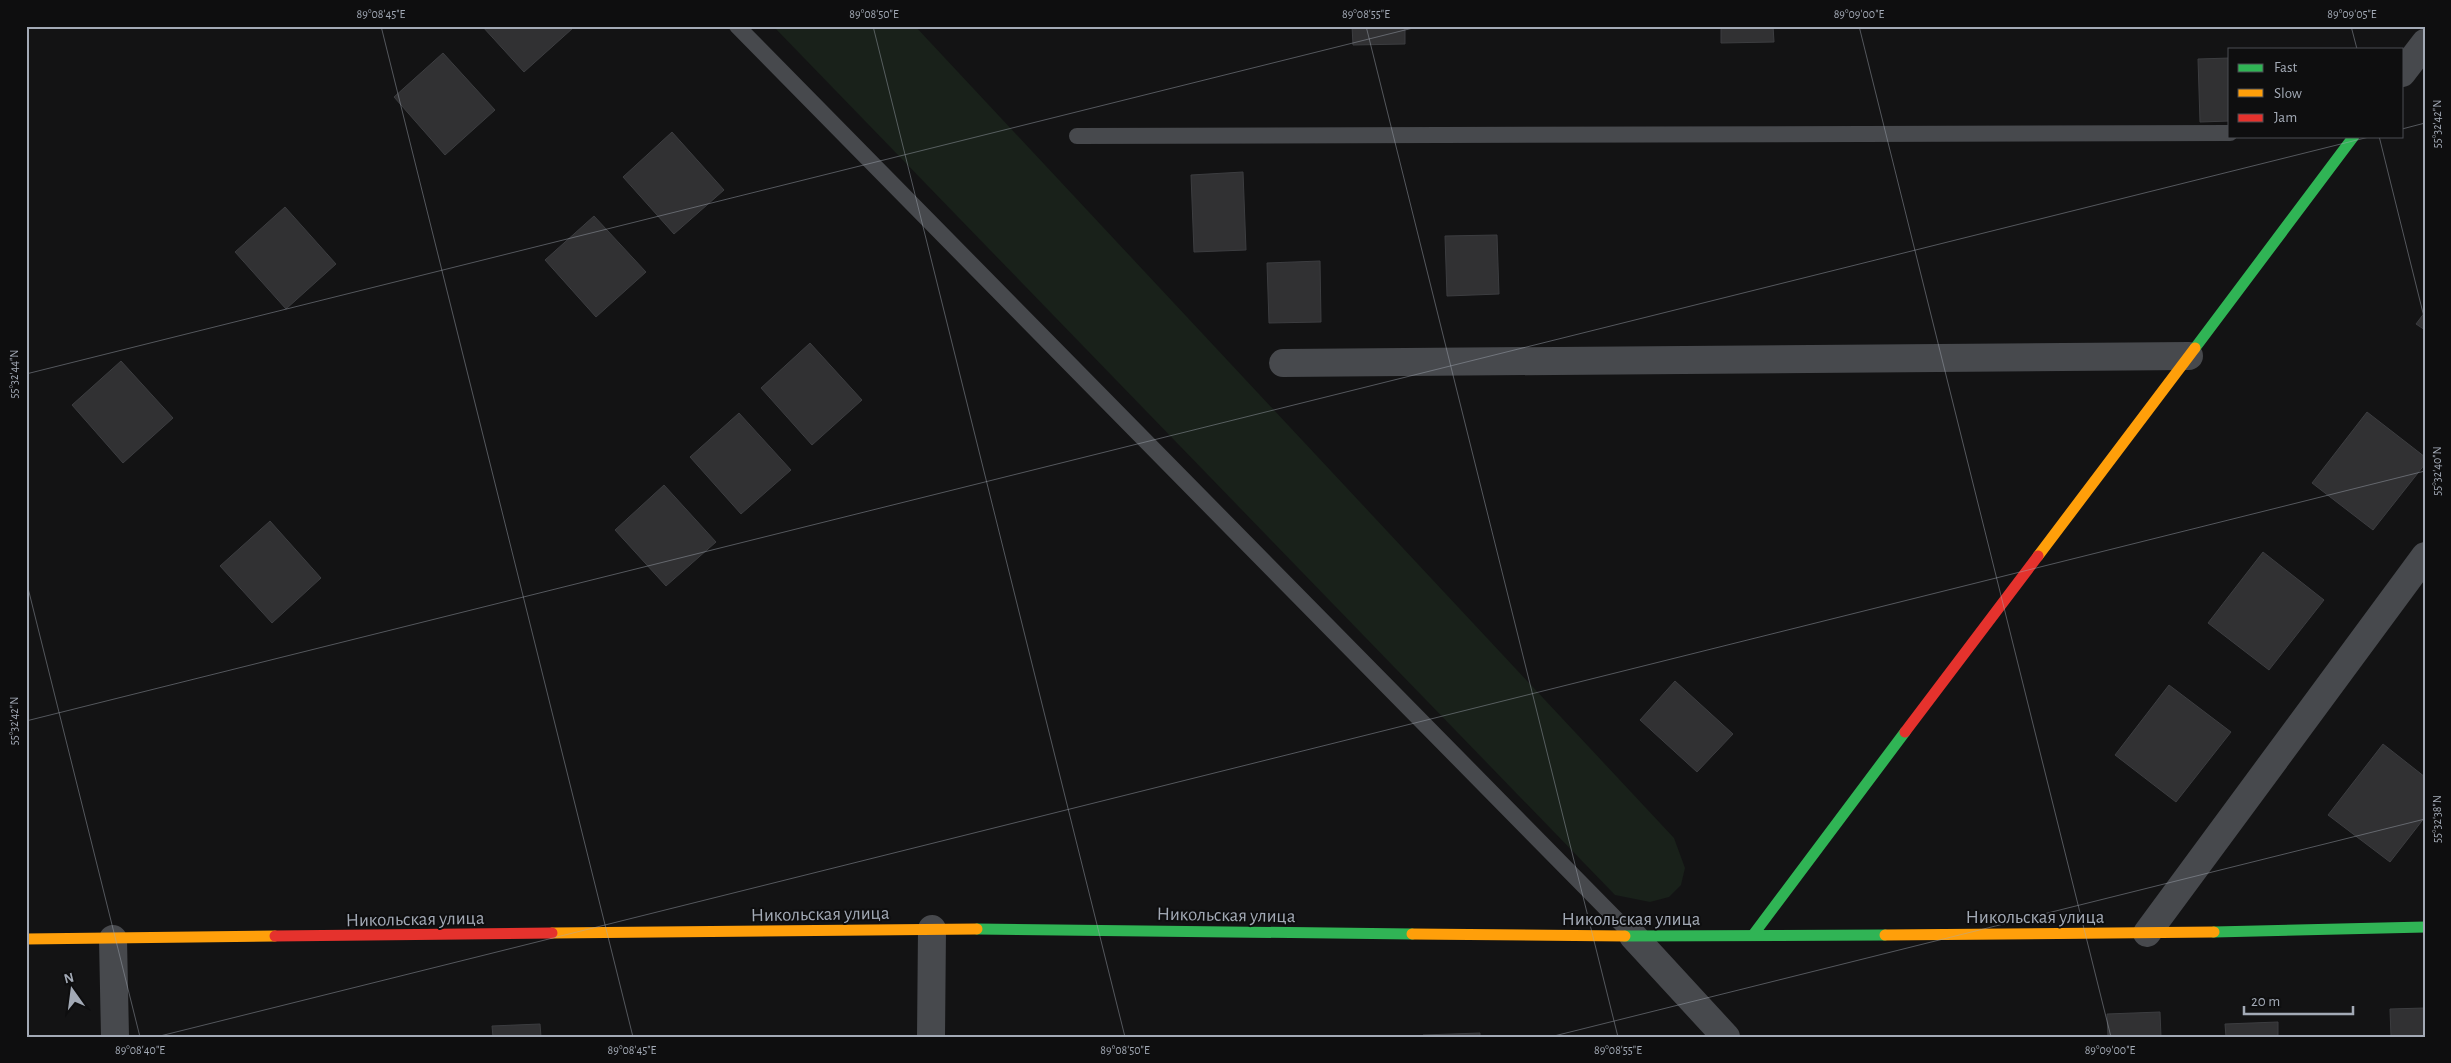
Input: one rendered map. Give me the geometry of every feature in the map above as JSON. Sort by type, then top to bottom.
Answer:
[{"type":"street","points":[[2404,70],[2425,43]]},
{"type":"street","points":[[1753,935],[2352,138]]},
{"type":"street","points":[[1283,363],[2188,356]]},
{"type":"street","points":[[2147,933],[2425,556]]},
{"type":"street","name":"Никольская улица","points":[[26,939],[932,929],[1633,936],[2147,933],[2425,926]]},
{"type":"street","points":[[931,1037],[932,929]]},
{"type":"street","points":[[1633,936],[1726,1037]]},
{"type":"street","points":[[113,939],[115,1037]]},
{"type":"lane","points":[[737,26],[1633,936]]},
{"type":"lane","points":[[1077,136],[2228,133]]},
{"type":"shaded area","points":[[773,26],[915,26],[1674,838],[1685,868],[1681,885],[1669,897],[1650,902],[1615,895]]},
{"type":"building","points":[[482,26],[572,26],[573,28],[524,72]]},
{"type":"building","points":[[1352,26],[1405,26],[1405,44],[1353,45]]},
{"type":"building","points":[[1721,26],[1773,26],[1774,42],[1721,43]]},
{"type":"building","points":[[443,53],[495,110],[445,155],[394,97]]},
{"type":"building","points":[[2228,58],[2228,121],[2200,122],[2198,59]]},
{"type":"building","points":[[672,132],[724,190],[674,234],[623,177]]},
{"type":"building","points":[[1243,172],[1246,250],[1194,252],[1191,175]]},
{"type":"building","points":[[285,207],[336,264],[286,309],[235,252]]},
{"type":"building","points":[[594,216],[646,272],[596,317],[545,260]]},
{"type":"building","points":[[1497,235],[1499,294],[1447,296],[1445,236]]},
{"type":"building","points":[[1320,261],[1321,322],[1269,323],[1267,263]]},
{"type":"building","points":[[2425,312],[2425,330],[2416,324]]},
{"type":"building","points":[[810,343],[862,400],[812,445],[761,388]]},
{"type":"building","points":[[121,361],[173,418],[123,463],[72,405]]},
{"type":"building","points":[[2367,412],[2425,457],[2425,464],[2373,530],[2312,483]]},
{"type":"building","points":[[739,413],[791,470],[741,514],[690,457]]},
{"type":"building","points":[[664,485],[716,542],[666,586],[615,530]]},
{"type":"building","points":[[270,521],[321,578],[272,623],[220,566]]},
{"type":"building","points":[[2263,552],[2324,600],[2269,670],[2208,623]]},
{"type":"building","points":[[1675,681],[1733,734],[1697,772],[1640,720]]},
{"type":"building","points":[[2169,685],[2231,732],[2176,802],[2115,755]]},
{"type":"building","points":[[2383,744],[2425,777],[2425,817],[2390,862],[2328,815]]},
{"type":"building","points":[[2425,1008],[2425,1037],[2391,1037],[2390,1009]]},
{"type":"building","points":[[2160,1012],[2161,1037],[2108,1037],[2107,1014]]},
{"type":"building","points":[[2278,1022],[2278,1037],[2226,1037],[2225,1024]]},
{"type":"building","points":[[540,1024],[541,1037],[493,1037],[492,1026]]},
{"type":"building","points":[[1480,1033],[1480,1037],[1423,1037],[1423,1035]]},
{"type":"traffic: fast","points":[[2195,348],[2352,138]]},
{"type":"traffic: fast","points":[[1753,935],[1905,732]]},
{"type":"traffic: fast","points":[[2214,932],[2425,927]]},
{"type":"traffic: fast","points":[[977,929],[1412,934]]},
{"type":"traffic: fast","points":[[1625,936],[1885,935]]},
{"type":"traffic: slow","points":[[2038,556],[2195,348]]},
{"type":"traffic: slow","points":[[552,933],[977,929]]},
{"type":"traffic: slow","points":[[1885,935],[2214,932]]},
{"type":"traffic: slow","points":[[1412,934],[1625,936]]},
{"type":"traffic: slow","points":[[26,939],[275,936]]},
{"type":"traffic: jam","points":[[1905,732],[2038,556]]},
{"type":"traffic: jam","points":[[275,936],[552,933]]}]
